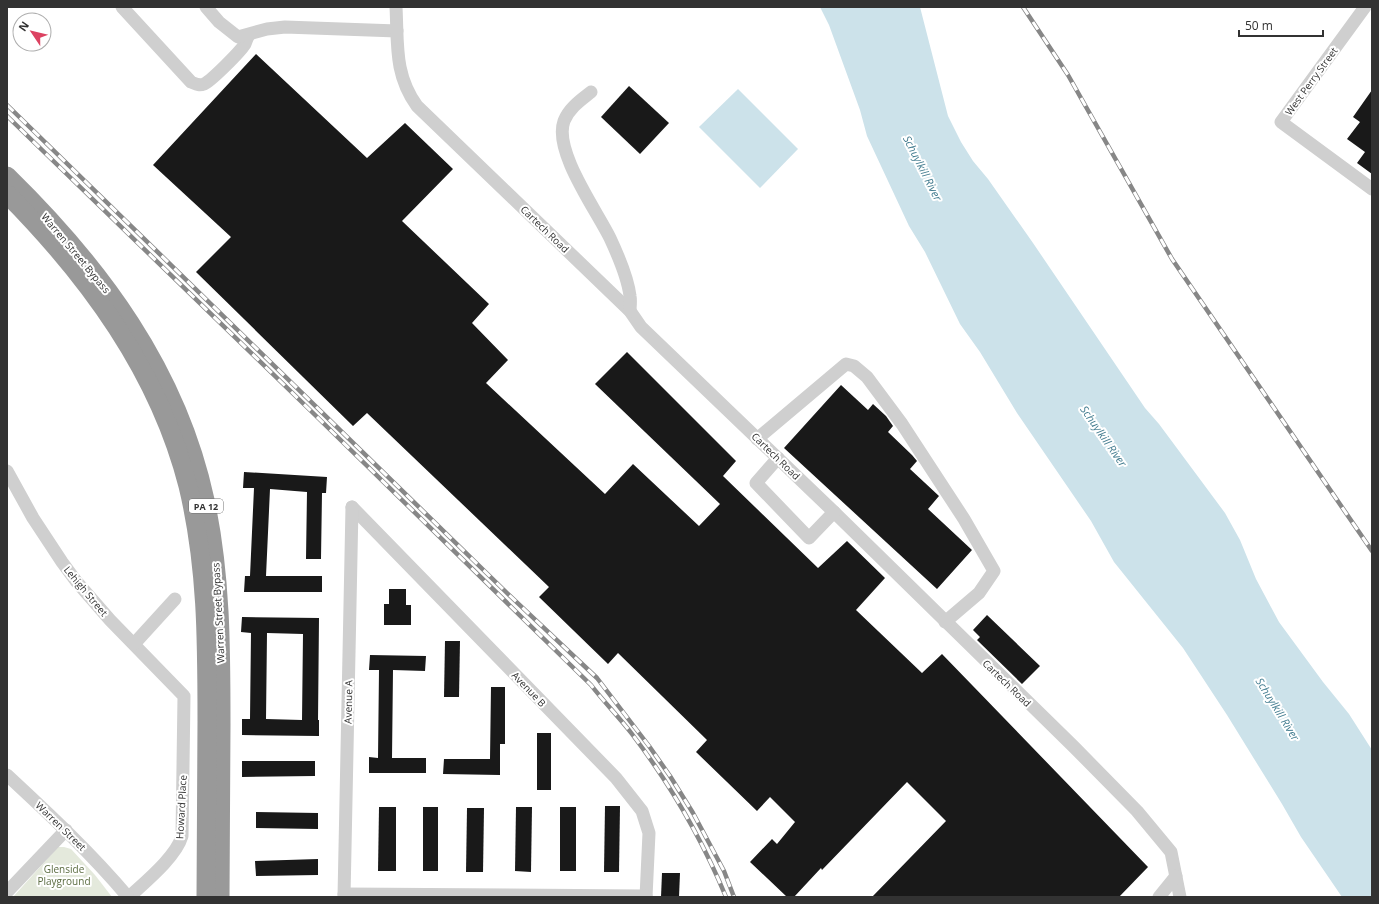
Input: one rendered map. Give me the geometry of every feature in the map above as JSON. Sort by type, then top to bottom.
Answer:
[{"type":"highway","name":"Warren Street Bypass","points":[[7,176],[69,240],[100,278],[124,312],[165,384],[181,421],[194,461],[209,520],[219,598],[221,664],[220,897]]},
{"type":"highway","name":"Warren Street Bypass","points":[[7,194],[76,269],[123,336],[161,408],[175,445],[187,484],[197,530],[206,599],[206,897]]},
{"type":"street","points":[[122,7],[192,82],[198,85],[210,80],[241,49],[245,44],[248,35]]},
{"type":"street","points":[[206,7],[220,22],[238,37],[267,29],[285,27],[397,31]]},
{"type":"street","name":"Cartech Road","points":[[396,7],[399,66],[406,89],[417,106],[630,311],[641,327],[834,512],[1074,747],[1137,812],[1171,852],[1180,897]]},
{"type":"street","name":"West Perry Street","points":[[1365,7],[1281,122],[1372,189]]},
{"type":"street","points":[[591,92],[575,104],[564,120],[564,143],[570,165],[610,238],[626,279],[630,296],[630,311]]},
{"type":"street","points":[[757,439],[846,364],[854,366],[867,377],[902,424],[964,519],[994,571],[979,593],[945,622]]},
{"type":"street","points":[[778,458],[756,483],[809,538],[834,512]]},
{"type":"street","name":"Lehigh Street","points":[[7,471],[33,518],[62,562],[92,600],[184,696]]},
{"type":"street","name":"Avenue A","points":[[344,896],[352,507]]},
{"type":"street","name":"Avenue B","points":[[352,507],[616,778],[642,811],[650,833],[646,897]]},
{"type":"street","points":[[134,644],[175,599]]},
{"type":"street","name":"Howard Place","points":[[129,897],[169,858],[180,842],[182,836],[184,696]]},
{"type":"street","name":"Warren Street","points":[[7,775],[66,830],[129,897]]},
{"type":"street","points":[[7,892],[66,830]]},
{"type":"street","points":[[1159,897],[1176,876]]},
{"type":"street","points":[[344,896],[646,897]]},
{"type":"green space","name":"Glenside Playground","points":[[58,847],[71,849],[95,875],[112,897],[13,897]]},
{"type":"water","name":"Schuylkill River","points":[[820,7],[920,7],[948,116],[961,142],[973,161],[988,179],[1033,243],[1145,408],[1159,424],[1225,513],[1240,540],[1256,579],[1279,622],[1323,682],[1349,714],[1372,750],[1372,897],[1342,897],[1301,837],[1227,715],[1183,648],[1114,562],[1091,521],[1017,413],[980,352],[960,324],[925,252],[909,226],[867,136],[860,110],[829,25]]},
{"type":"water","points":[[738,89],[798,149],[760,188],[699,127]]},
{"type":"building","points":[[256,54],[367,158],[405,123],[453,169],[402,221],[489,304],[472,323],[508,360],[486,383],[605,494],[633,464],[699,526],[720,504],[595,384],[627,352],[736,461],[723,476],[818,568],[847,541],[885,578],[856,610],[922,673],[942,654],[1148,867],[1119,897],[872,897],[946,821],[907,782],[794,897],[787,897],[750,862],[772,839],[777,844],[795,822],[770,797],[757,811],[696,752],[707,740],[618,653],[608,664],[539,597],[549,587],[367,413],[353,426],[196,272],[231,237],[153,165]]},
{"type":"building","points":[[629,86],[669,123],[640,154],[601,117]]},
{"type":"building","points":[[1372,90],[1372,174],[1357,163],[1365,152],[1347,139],[1360,122],[1353,117]]},
{"type":"building","points":[[841,385],[868,410],[873,404],[886,416],[893,426],[888,432],[917,461],[910,469],[939,496],[928,509],[972,550],[937,589],[784,448]]},
{"type":"building","points":[[244,472],[327,477],[326,493],[322,493],[321,559],[306,559],[307,492],[270,489],[266,576],[322,576],[322,592],[244,592],[245,576],[250,576],[254,488],[243,488]]},
{"type":"building","points":[[389,589],[406,589],[406,605],[411,605],[411,625],[384,625],[384,604],[389,604]]},
{"type":"building","points":[[987,615],[1040,666],[1022,684],[977,640],[980,637],[973,630]]},
{"type":"building","points":[[242,617],[319,618],[319,736],[242,735],[242,719],[250,719],[251,633],[241,632]],"holes":[[[267,633],[303,634],[302,720],[266,719]]]},
{"type":"building","points":[[445,641],[460,641],[459,697],[444,697]]},
{"type":"building","points":[[370,655],[426,656],[425,671],[393,670],[392,758],[426,758],[426,773],[369,773],[369,757],[378,758],[379,670],[369,670]]},
{"type":"building","points":[[491,687],[505,687],[505,744],[500,744],[500,775],[443,774],[444,759],[490,759]]},
{"type":"building","points":[[537,733],[551,733],[551,790],[537,790]]},
{"type":"building","points":[[242,761],[315,761],[315,776],[242,777]]},
{"type":"building","points":[[605,806],[620,806],[619,872],[604,872]]},
{"type":"building","points":[[379,807],[396,807],[396,871],[378,871]]},
{"type":"building","points":[[423,807],[438,807],[438,871],[423,871]]},
{"type":"building","points":[[516,807],[532,807],[531,872],[515,871]]},
{"type":"building","points":[[560,807],[576,807],[576,871],[560,871]]},
{"type":"building","points":[[467,808],[484,808],[483,872],[466,872]]},
{"type":"building","points":[[256,812],[318,813],[318,829],[256,828]]},
{"type":"building","points":[[318,859],[318,875],[256,876],[255,861]]},
{"type":"building","points":[[662,873],[680,873],[679,897],[661,897]]},
{"type":"railway","points":[[1023,7],[1068,75],[1172,259],[1372,551]]},
{"type":"railway","points":[[7,105],[507,593],[597,678],[670,776],[693,813],[724,871],[734,897]]},
{"type":"railway","points":[[7,116],[591,685],[632,734],[672,792],[707,854],[726,897]]}]
